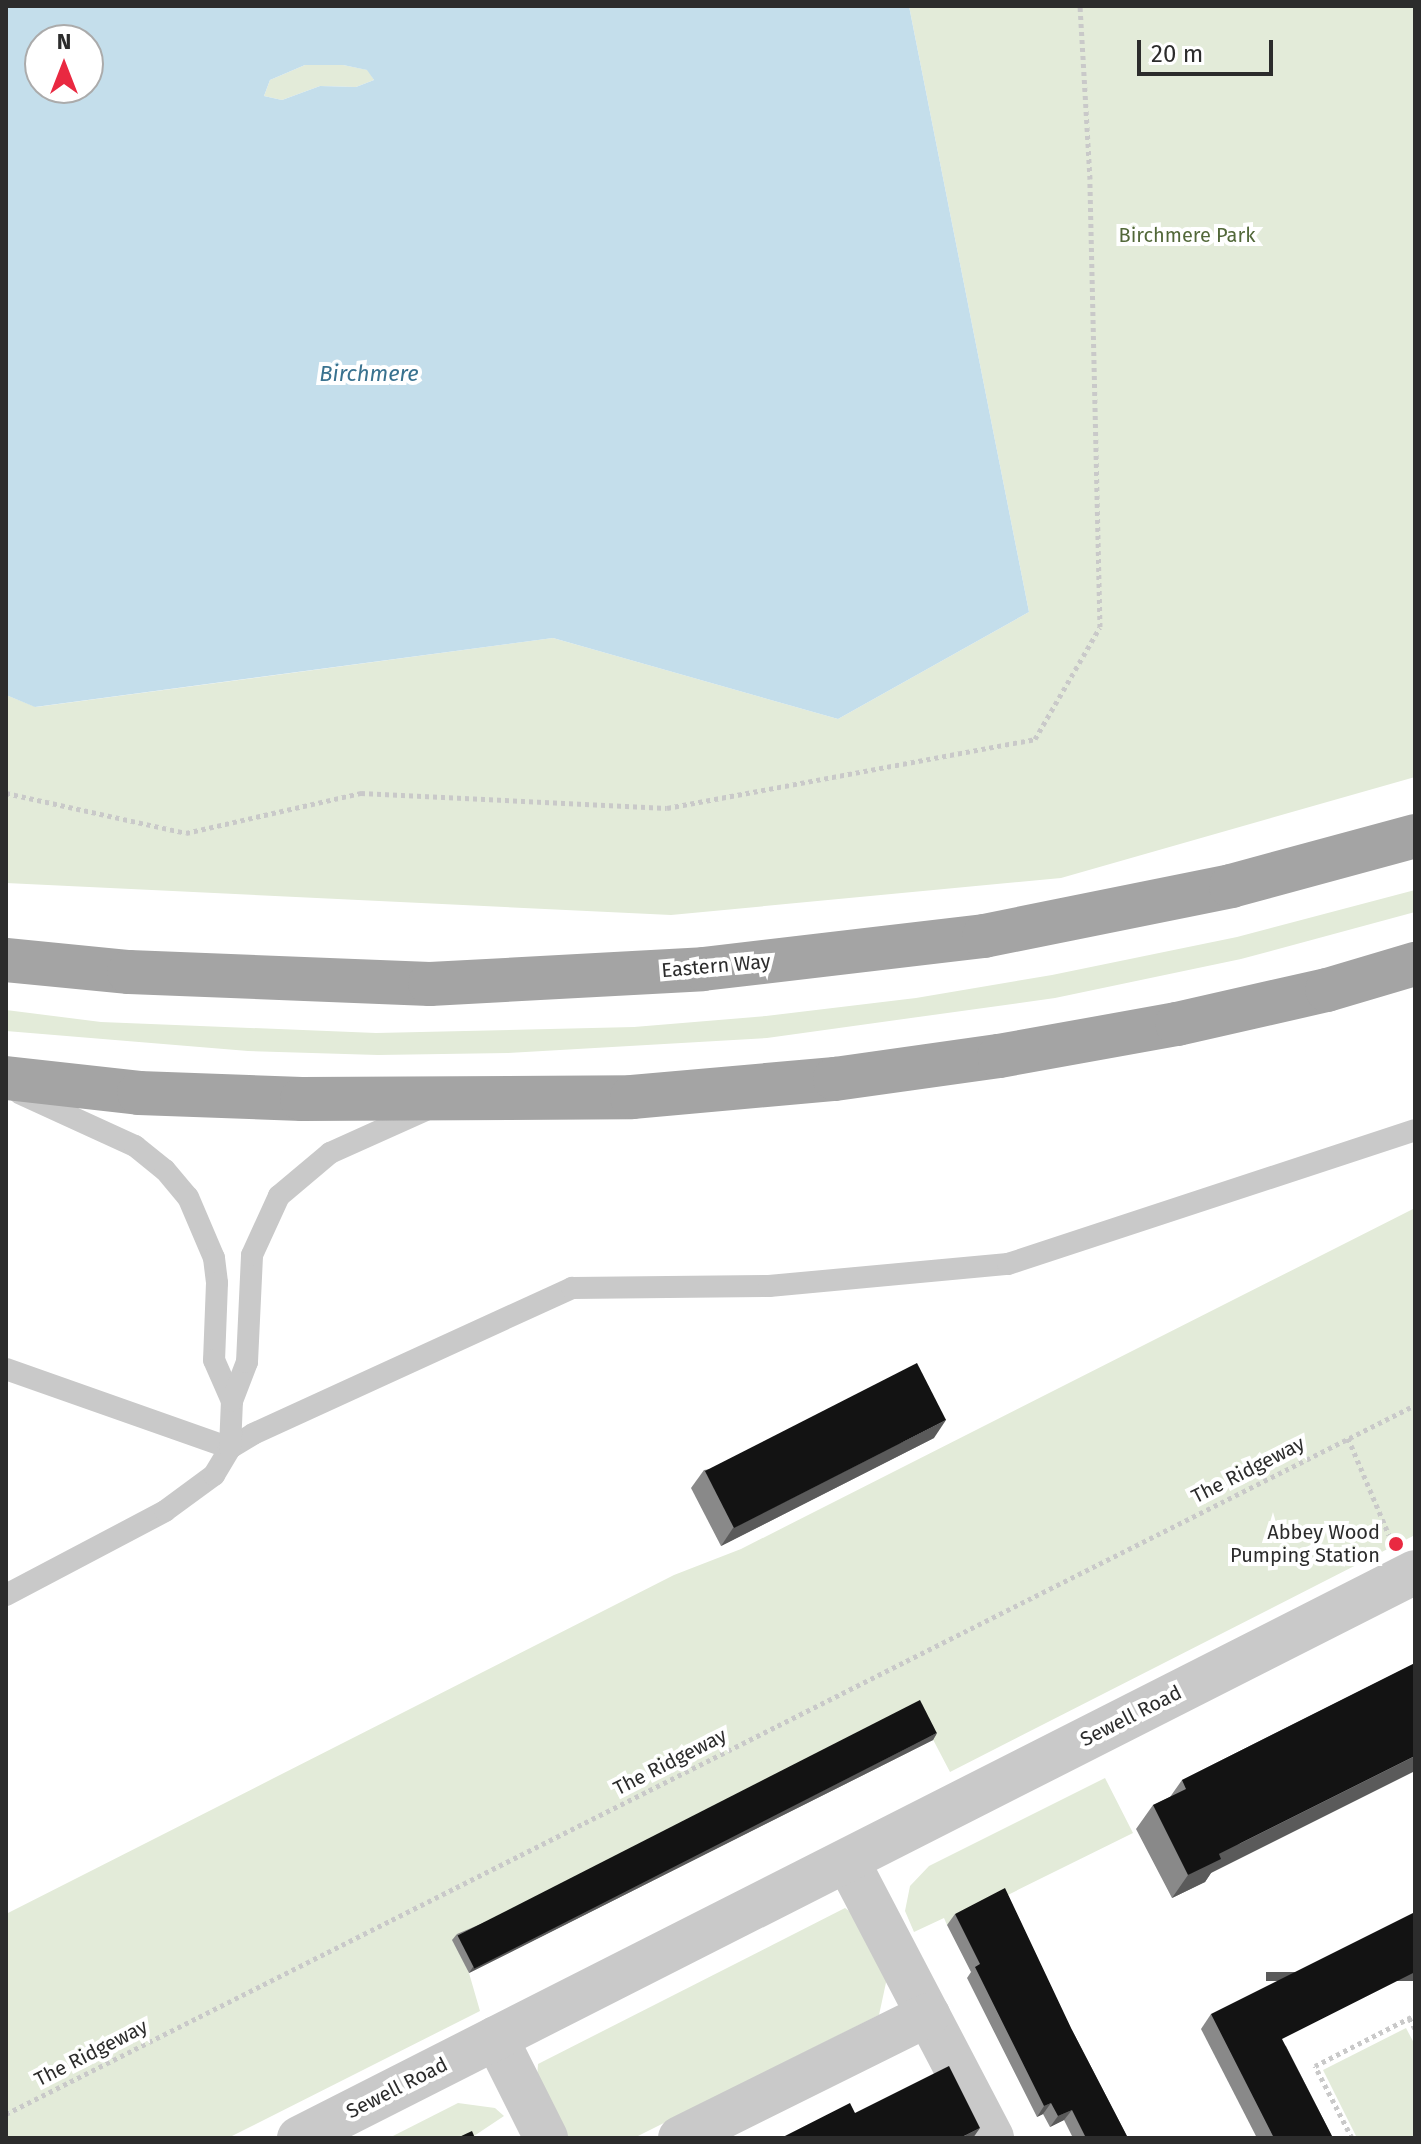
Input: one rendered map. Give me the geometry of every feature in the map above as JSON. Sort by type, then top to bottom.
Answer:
[{"type":"main road","name":"Eastern Way","points":[[6,960],[129,972],[430,984],[703,969],[984,936],[1231,886],[1415,836]]},
{"type":"main road","points":[[6,1078],[139,1093],[302,1099],[632,1097],[835,1079],[984,1058],[1177,1024],[1327,990],[1415,964]]},
{"type":"street","name":"Sewell Road","points":[[299,2138],[1415,1572]]},
{"type":"street","points":[[848,1862],[992,2138]]},
{"type":"street","points":[[680,2138],[928,2015]]},
{"type":"street","points":[[496,2038],[546,2138]]},
{"type":"lane","points":[[6,1087],[135,1146],[165,1170],[188,1197],[214,1258],[214,1360],[232,1401]]},
{"type":"lane","points":[[6,1595],[165,1511],[214,1475],[230,1448],[232,1401],[247,1362],[252,1255],[279,1196],[330,1153],[449,1099]]},
{"type":"lane","points":[[6,1369],[230,1448],[308,1408],[572,1288],[769,1286],[1008,1264],[1415,1130]]},
{"type":"path","points":[[6,793],[186,833],[361,793],[667,808],[1035,739],[1100,627],[1090,179],[1080,6]]},
{"type":"path","name":"The Ridgeway","points":[[6,2114],[1415,1405]]},
{"type":"path","points":[[1348,1438],[1383,1524]]},
{"type":"path","points":[[1352,2138],[1315,2066],[1412,2016],[1415,2029]]},
{"type":"green space","name":"Birchmere Park","points":[[909,6],[1415,6],[1415,777],[1061,878],[671,915],[6,883],[6,695],[36,707],[553,638],[838,719],[1029,612]]},
{"type":"green space","points":[[305,65],[343,65],[368,70],[374,80],[356,87],[320,86],[282,100],[264,96],[270,80]]},
{"type":"green space","points":[[1415,890],[1415,912],[1241,959],[1055,998],[767,1038],[508,1053],[378,1055],[248,1051],[6,1031],[6,1010],[101,1022],[376,1033],[634,1027],[766,1016],[916,998],[1052,975],[1237,937]]},
{"type":"green space","points":[[1415,1208],[1415,1535],[950,1772],[916,1707],[453,1940],[469,1973],[480,2011],[228,2138],[6,2138],[6,1914],[674,1575],[741,1549]]},
{"type":"green space","points":[[1105,1778],[1133,1833],[947,1925],[944,1918],[914,1932],[905,1911],[910,1886],[929,1866]]},
{"type":"green space","points":[[845,1908],[859,1918],[887,1978],[879,2015],[634,2138],[565,2138],[537,2078],[538,2064]]},
{"type":"green space","points":[[1406,2028],[1415,2045],[1415,2138],[1357,2138],[1323,2070]]},
{"type":"green space","points":[[458,2103],[495,2108],[504,2116],[471,2138],[389,2138]]},
{"type":"water","name":"Birchmere","points":[[6,6],[909,6],[1029,612],[838,719],[553,638],[35,707],[6,695]],"holes":[[[305,65],[343,65],[367,70],[374,80],[356,87],[320,86],[282,100],[264,96],[270,80]]]},
{"type":"building","points":[[917,1363],[946,1420],[734,1528],[705,1471]]},
{"type":"building","points":[[1415,1663],[1415,1756],[1219,1854],[1221,1859],[1188,1875],[1153,1805],[1186,1789],[1182,1780]]},
{"type":"building","points":[[920,1700],[937,1733],[474,1969],[458,1936]]},
{"type":"building","points":[[1005,1888],[1072,2030],[1128,2138],[1086,2138],[1072,2110],[1058,2116],[1051,2103],[1044,2106],[975,1967],[980,1964],[955,1914]]},
{"type":"building","points":[[1415,1912],[1415,1972],[1282,2039],[1333,2138],[1274,2138],[1211,2014]]},
{"type":"building","points":[[949,2066],[980,2128],[960,2138],[781,2138],[850,2103],[855,2113]]},
{"type":"building","points":[[472,2131],[475,2138],[457,2138]]},
{"type":"place","name":"Abbey Wood Pumping Station","points":[[1396,1544]]}]
